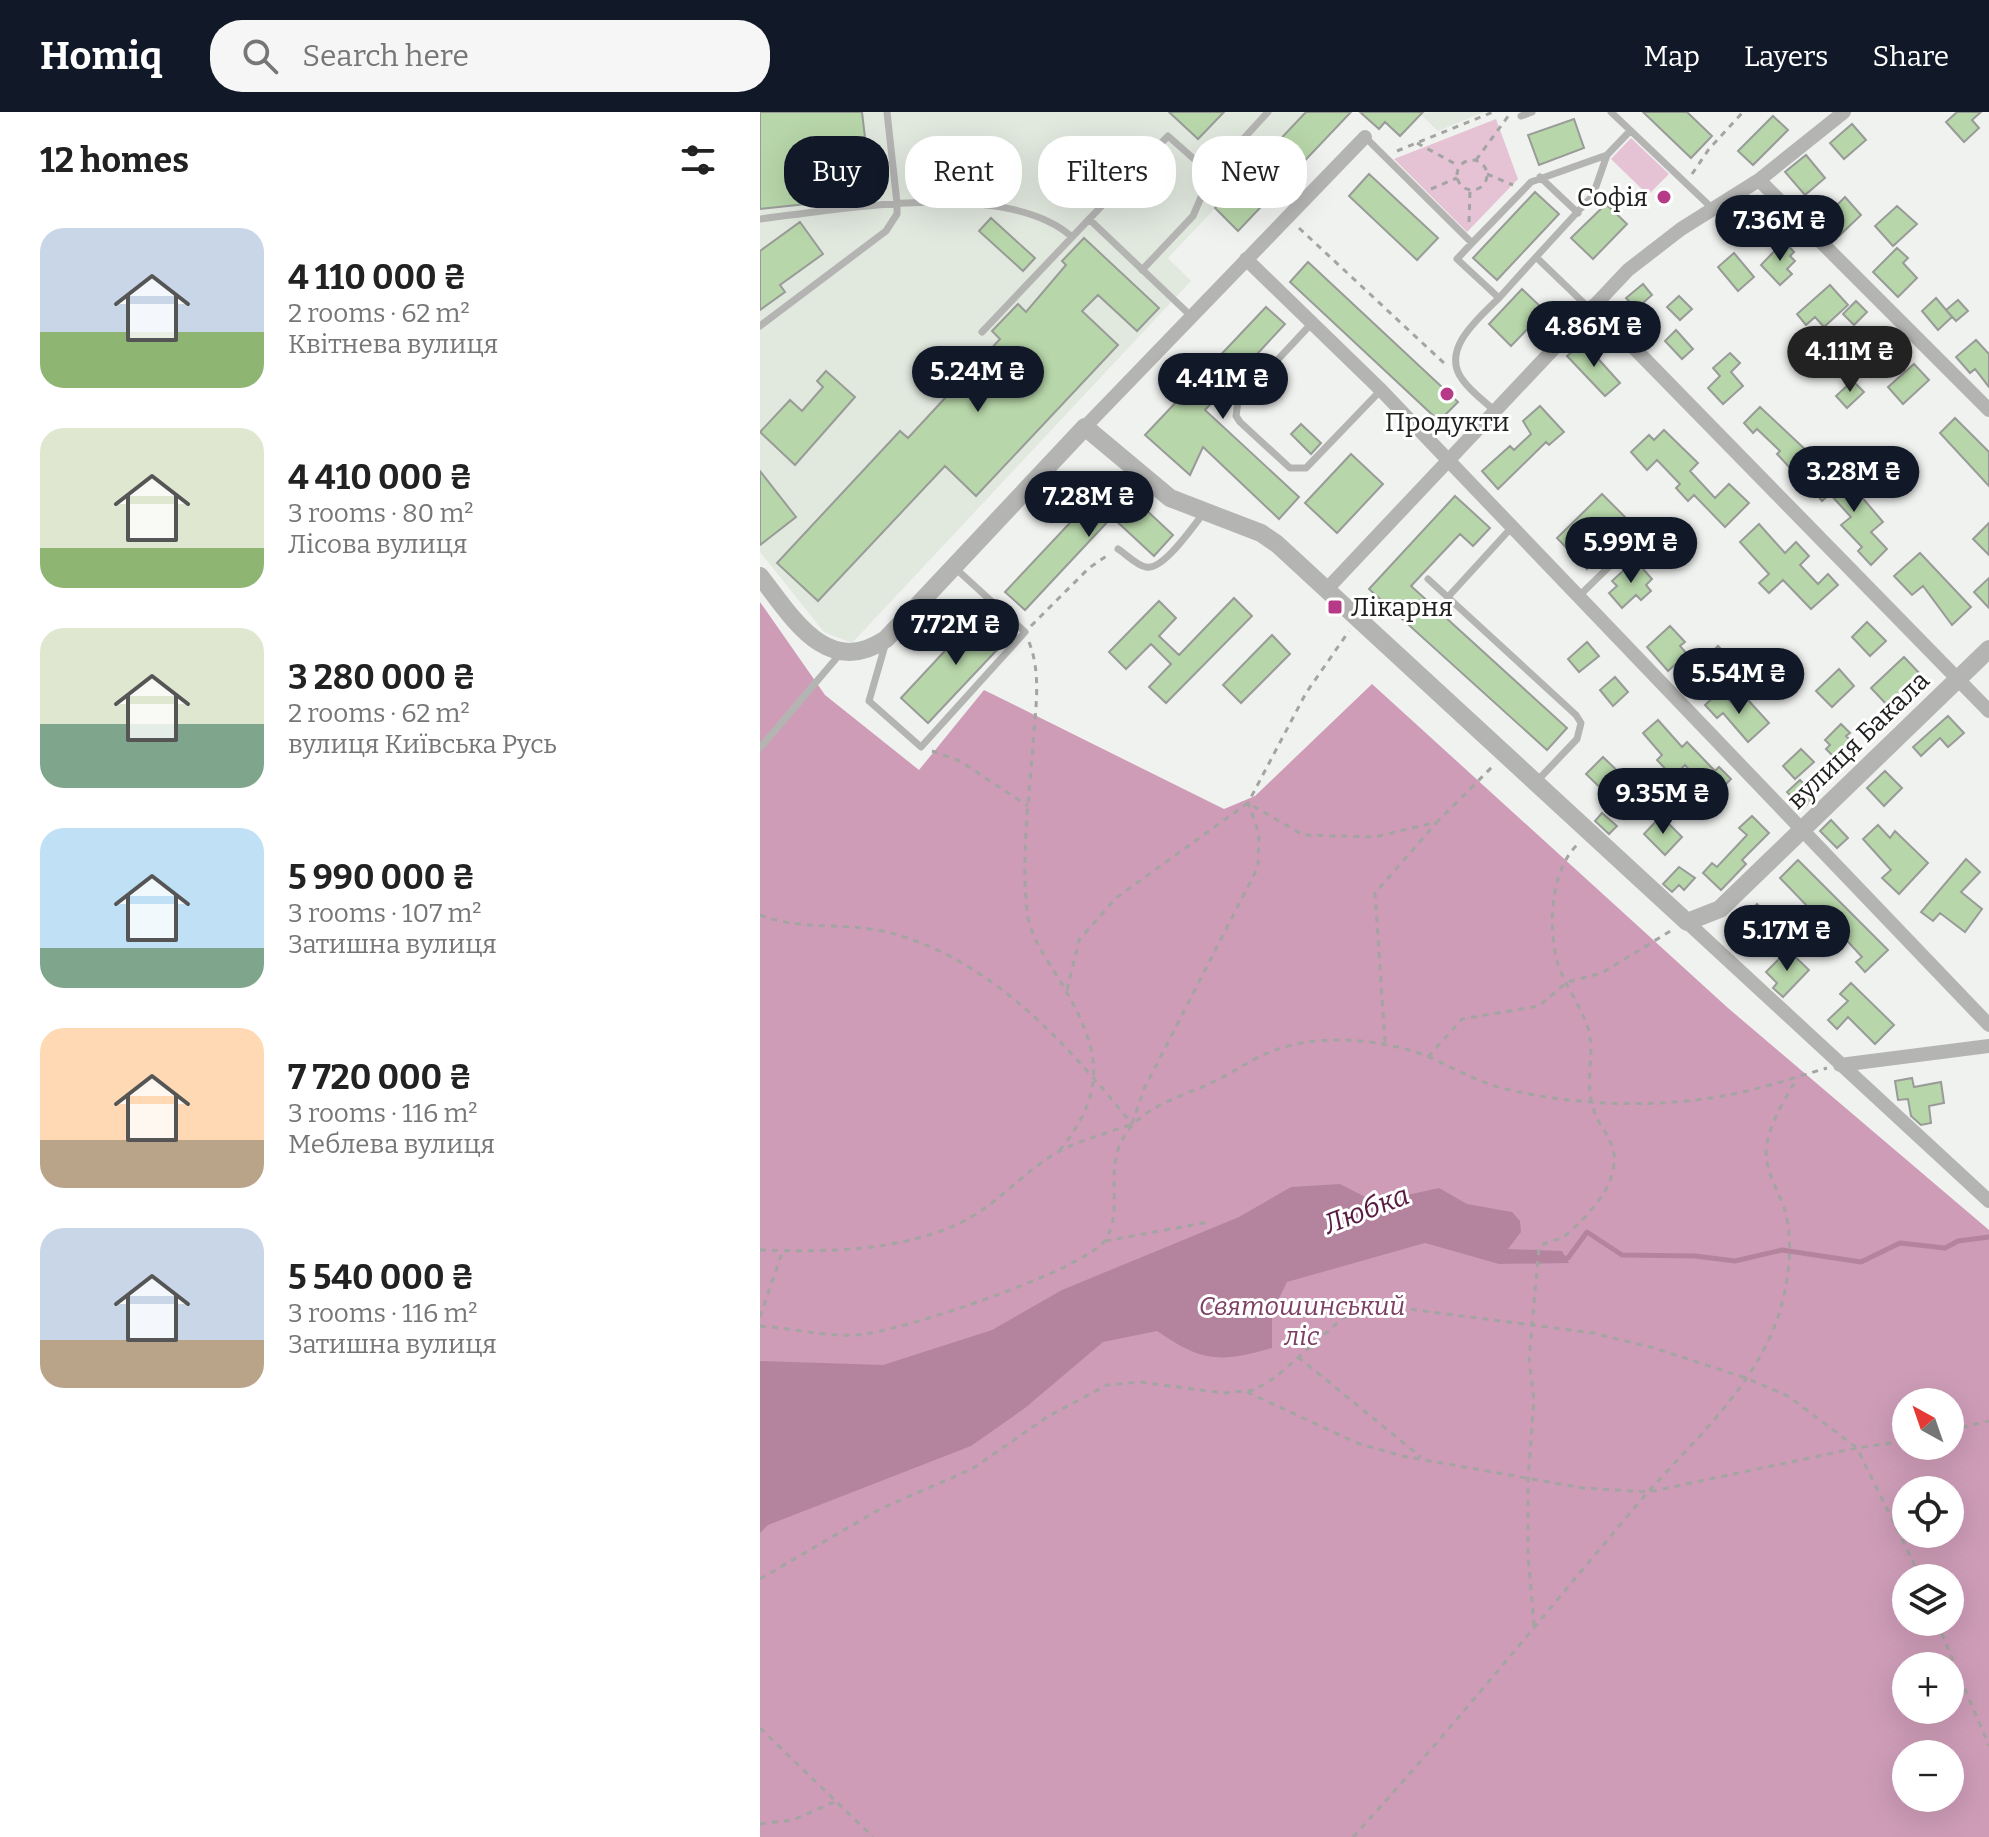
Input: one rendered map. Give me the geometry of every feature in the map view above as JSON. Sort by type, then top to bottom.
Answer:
[{"type":"street","points":[[1327,589],[1591,307],[1656,247],[1759,180],[1844,112]]},
{"type":"street","points":[[760,576],[801,627],[824,645],[841,652],[868,650],[886,639],[1365,137]]},
{"type":"street","points":[[1759,180],[1989,410]]},
{"type":"street","points":[[1246,259],[1381,390],[1989,1025]]},
{"type":"street","points":[[1591,307],[1989,711]]},
{"type":"street","points":[[1085,427],[1170,498],[1261,533],[1327,589],[1989,1201]]},
{"type":"street","name":"вулиця Бакала","points":[[1687,922],[1720,909],[1989,649]]},
{"type":"street","points":[[1840,1065],[1989,1046]]},
{"type":"lane","points":[[760,326],[886,231],[897,214],[887,112]]},
{"type":"lane","points":[[1246,136],[1268,112]]},
{"type":"lane","points":[[1521,116],[1532,112]]},
{"type":"lane","points":[[1611,112],[1713,209]]},
{"type":"lane","points":[[1495,411],[1460,378],[1456,356],[1463,336],[1593,195],[1607,155],[1630,131]]},
{"type":"lane","points":[[982,332],[1168,136],[1192,157]]},
{"type":"lane","points":[[1365,137],[1470,241]]},
{"type":"lane","points":[[1499,298],[1457,259],[1470,241],[1523,189],[1540,177],[1607,155]]},
{"type":"lane","points":[[1540,177],[1578,213]]},
{"type":"lane","points":[[760,219],[897,203],[978,204],[1031,214],[1048,220],[1072,237]]},
{"type":"lane","points":[[1142,270],[1193,216],[1196,208]]},
{"type":"lane","points":[[1089,219],[1191,316]]},
{"type":"lane","points":[[1536,257],[1591,307]]},
{"type":"lane","points":[[1312,323],[1238,402],[1236,416],[1240,422],[1290,468],[1306,468],[1381,390]]},
{"type":"lane","points":[[1118,549],[1146,567],[1154,567],[1170,555],[1204,512]]},
{"type":"lane","points":[[1448,597],[1512,527]]},
{"type":"lane","points":[[1579,596],[1619,557]]},
{"type":"lane","points":[[886,639],[869,701],[921,747],[1025,632],[954,567]]},
{"type":"lane","points":[[1428,579],[1581,723],[1577,739],[1537,781]]},
{"type":"lane","points":[[760,748],[841,652]]},
{"type":"path","points":[[1384,156],[1493,112]]},
{"type":"path","points":[[1416,143],[1459,166],[1476,160],[1511,112]]},
{"type":"path","points":[[1686,184],[1709,149],[1743,112]]},
{"type":"path","points":[[1476,160],[1487,174],[1523,189]]},
{"type":"path","points":[[1459,166],[1457,178],[1461,185],[1470,190],[1482,186],[1487,174]]},
{"type":"path","points":[[1421,193],[1457,178]]},
{"type":"path","points":[[1470,190],[1470,241]]},
{"type":"path","points":[[1287,217],[1460,378]]},
{"type":"path","points":[[760,1250],[851,1250],[898,1243],[941,1231],[985,1208],[1058,1152],[1085,1116],[1093,1097],[1094,1076],[1088,1033],[1037,943],[1027,910],[1028,806],[1038,682],[1033,651],[1025,632],[1089,568],[1118,549]]},
{"type":"path","points":[[1067,992],[1079,940],[1116,898],[1248,803],[1306,693],[1358,618]]},
{"type":"path","points":[[921,747],[960,761],[1028,806]]},
{"type":"path","points":[[1385,1043],[1375,893],[1437,822],[1506,753]]},
{"type":"path","points":[[1248,803],[1303,835],[1375,837],[1437,822]]},
{"type":"path","points":[[1105,1241],[1114,1217],[1113,1179],[1118,1149],[1132,1124],[1144,1089],[1258,867],[1259,834],[1248,803]]},
{"type":"path","points":[[1534,1626],[1528,1479],[1534,1400],[1529,1360],[1539,1247],[1568,1234],[1608,1187],[1615,1164],[1612,1137],[1598,1121],[1591,1101],[1590,1035],[1559,965],[1551,933],[1555,896],[1570,851],[1588,829]]},
{"type":"path","points":[[760,915],[834,928],[882,931],[964,961],[1015,999],[1094,1076],[1132,1124]]},
{"type":"path","points":[[1428,1057],[1462,1019],[1539,1006],[1567,982],[1602,973],[1687,922]]},
{"type":"path","points":[[1058,1152],[1132,1124],[1163,1102],[1217,1080],[1263,1054],[1304,1042],[1385,1043],[1428,1057],[1467,1077],[1503,1088],[1591,1101],[1696,1099],[1732,1094],[1840,1065]]},
{"type":"path","points":[[1353,1837],[1648,1492],[1727,1405],[1746,1378],[1776,1322],[1787,1285],[1787,1217],[1767,1165],[1767,1145],[1773,1124],[1797,1076]]},
{"type":"path","points":[[760,1326],[833,1335],[860,1335],[890,1329],[981,1301],[1085,1256],[1105,1241],[1209,1222]]},
{"type":"path","points":[[760,1317],[783,1250]]},
{"type":"path","points":[[760,1579],[880,1509],[972,1469],[1047,1417],[1107,1385],[1140,1382],[1223,1393],[1247,1392],[1270,1382],[1343,1318],[1378,1305],[1593,1333],[1654,1348],[1746,1378],[1806,1407],[1857,1448],[1914,1564]]},
{"type":"path","points":[[1298,1357],[1358,1410],[1424,1459]]},
{"type":"path","points":[[1247,1392],[1336,1436],[1424,1459],[1528,1479],[1648,1492],[1892,1443]]},
{"type":"path","points":[[1964,1427],[1989,1421]]},
{"type":"path","points":[[1943,1636],[1989,1746]]},
{"type":"path","points":[[760,1728],[873,1837]]},
{"type":"path","points":[[760,1824],[793,1820],[834,1802]]},
{"type":"shaded area","points":[[760,112],[1306,112],[1283,136],[1192,136],[1192,208],[1215,208],[1168,258],[1191,281],[852,643],[824,632],[760,552]]},
{"type":"shaded area","points":[[1418,112],[1484,112],[1438,131]]},
{"type":"shaded area","points":[[1496,119],[1518,179],[1467,232],[1394,159]]},
{"type":"shaded area","points":[[1631,138],[1669,174],[1648,195],[1611,159]]},
{"type":"green space","name":"Святошинський ліс","points":[[760,602],[825,695],[919,770],[984,690],[1224,809],[1255,796],[1372,684],[1728,1008],[1989,1230],[1989,1837],[760,1837]]},
{"type":"water","points":[[1340,1184],[1375,1202],[1439,1188],[1467,1204],[1512,1212],[1520,1221],[1521,1232],[1508,1249],[1562,1251],[1569,1263],[1499,1264],[1425,1243],[1287,1282],[1272,1313],[1272,1348],[1238,1356],[1212,1357],[1187,1349],[1157,1331],[1103,1342],[1025,1408],[971,1446],[768,1525],[760,1533],[760,1361],[883,1365],[992,1330],[1062,1290],[1239,1217],[1291,1187]]},
{"type":"building","points":[[760,112],[862,112],[865,136],[784,136],[784,206],[760,209]]},
{"type":"building","points":[[1169,112],[1224,112],[1201,136],[1195,136]]},
{"type":"building","points":[[1306,112],[1351,112],[1307,158],[1307,136],[1283,136]]},
{"type":"building","points":[[1360,112],[1423,112],[1400,136],[1385,122],[1379,129]]},
{"type":"building","points":[[1643,112],[1687,112],[1712,136],[1691,158]]},
{"type":"building","points":[[1957,112],[1981,112],[1972,120],[1979,128],[1964,142],[1946,122]]},
{"type":"building","points":[[1773,116],[1788,130],[1753,165],[1738,151]]},
{"type":"building","points":[[1574,119],[1584,148],[1539,165],[1528,135]]},
{"type":"building","points":[[1852,124],[1866,140],[1844,159],[1830,143]]},
{"type":"building","points":[[1806,155],[1825,178],[1805,195],[1785,172]]},
{"type":"building","points":[[1369,174],[1438,238],[1417,260],[1349,196]]},
{"type":"building","points":[[1535,192],[1559,214],[1497,280],[1473,258]]},
{"type":"building","points":[[1845,197],[1861,215],[1839,236],[1823,219]]},
{"type":"building","points":[[1606,204],[1627,224],[1593,259],[1571,238]]},
{"type":"building","points":[[1739,204],[1755,221],[1733,241],[1717,223]]},
{"type":"building","points":[[1897,206],[1917,224],[1893,246],[1875,226]]},
{"type":"building","points":[[1215,208],[1260,208],[1238,231]]},
{"type":"building","points":[[991,218],[1035,258],[1023,271],[979,231]]},
{"type":"building","points":[[800,222],[823,254],[780,285],[785,292],[760,310],[760,251]]},
{"type":"building","points":[[1084,238],[1159,308],[1137,331],[1098,295],[1082,311],[1118,345],[976,496],[945,466],[818,601],[777,563],[900,431],[908,438],[958,384],[949,377],[960,365],[969,373],[1000,339],[992,331],[1018,304],[1026,312],[1066,265],[1062,261]]},
{"type":"building","points":[[1784,241],[1794,252],[1790,256],[1795,261],[1787,269],[1792,274],[1780,285],[1761,265]]},
{"type":"building","points":[[1897,248],[1908,258],[1903,263],[1917,278],[1898,297],[1873,272]]},
{"type":"building","points":[[1734,253],[1754,277],[1738,291],[1718,267]]},
{"type":"building","points":[[1308,262],[1458,402],[1439,421],[1290,282]]},
{"type":"building","points":[[1643,284],[1652,295],[1636,309],[1626,298]]},
{"type":"building","points":[[1830,285],[1848,305],[1824,327],[1815,317],[1806,325],[1797,314]]},
{"type":"building","points":[[1522,289],[1545,311],[1511,346],[1489,324]]},
{"type":"building","points":[[1679,296],[1692,309],[1680,320],[1667,307]]},
{"type":"building","points":[[1936,298],[1952,317],[1938,330],[1922,311]]},
{"type":"building","points":[[1958,300],[1968,311],[1956,321],[1946,310]]},
{"type":"building","points":[[1856,301],[1867,312],[1854,325],[1843,314]]},
{"type":"building","points":[[1266,307],[1285,324],[1205,410],[1299,497],[1279,519],[1203,447],[1190,475],[1145,435]]},
{"type":"building","points":[[1676,330],[1693,349],[1682,359],[1665,341]]},
{"type":"building","points":[[1976,340],[1989,354],[1989,387],[1975,369],[1970,373],[1956,357]]},
{"type":"building","points":[[1583,342],[1620,383],[1605,396],[1567,356]]},
{"type":"building","points":[[1730,353],[1740,363],[1731,372],[1743,386],[1723,404],[1708,388],[1720,376],[1713,368]]},
{"type":"building","points":[[1914,364],[1929,380],[1903,404],[1888,387]]},
{"type":"building","points":[[826,371],[855,397],[795,465],[760,432],[790,400],[802,411],[823,387],[817,381]]},
{"type":"building","points":[[1850,383],[1855,383],[1864,392],[1847,408],[1836,396]]},
{"type":"building","points":[[1540,406],[1564,432],[1549,445],[1546,442],[1498,489],[1482,471],[1510,446],[1514,450],[1531,434],[1523,421]]},
{"type":"building","points":[[1760,407],[1808,452],[1791,469],[1777,454],[1780,451],[1757,429],[1753,433],[1744,423]]},
{"type":"building","points":[[1955,418],[1989,452],[1989,486],[1940,433]]},
{"type":"building","points":[[1301,424],[1321,443],[1311,454],[1291,434]]},
{"type":"building","points":[[1664,430],[1698,463],[1690,471],[1715,498],[1729,484],[1749,503],[1725,527],[1694,495],[1688,501],[1676,488],[1680,484],[1657,460],[1647,470],[1631,452],[1649,435],[1654,440]]},
{"type":"building","points":[[1351,454],[1383,484],[1337,533],[1305,503]]},
{"type":"building","points":[[1837,468],[1883,522],[1871,532],[1887,549],[1871,565],[1858,551],[1862,547],[1841,525],[1851,517],[1830,494],[1822,501],[1813,490]]},
{"type":"building","points":[[760,471],[796,517],[760,545]]},
{"type":"building","points":[[1112,478],[1173,535],[1154,556],[1112,517],[1025,610],[1005,592]]},
{"type":"building","points":[[1602,494],[1633,525],[1587,569],[1557,538]]},
{"type":"building","points":[[1455,496],[1490,528],[1473,546],[1460,534],[1411,586],[1567,728],[1547,750],[1369,589]]},
{"type":"building","points":[[1989,523],[1989,555],[1973,539]]},
{"type":"building","points":[[1759,524],[1785,553],[1796,542],[1809,556],[1800,565],[1818,584],[1828,574],[1838,585],[1811,609],[1783,580],[1769,593],[1759,583],[1769,574],[1740,542]]},
{"type":"building","points":[[1920,553],[1971,607],[1952,625],[1923,586],[1912,595],[1894,576]]},
{"type":"building","points":[[1635,560],[1652,579],[1646,585],[1651,591],[1641,600],[1636,595],[1622,608],[1609,593],[1617,586],[1612,581]]},
{"type":"building","points":[[1989,578],[1989,608],[1974,592]]},
{"type":"building","points":[[1234,598],[1252,616],[1166,703],[1149,687],[1171,664],[1151,644],[1126,669],[1109,652],[1159,601],[1176,618],[1159,636],[1179,655]]},
{"type":"building","points":[[983,610],[1010,636],[928,723],[901,698]]},
{"type":"building","points":[[1867,622],[1886,641],[1870,656],[1852,637]]},
{"type":"building","points":[[1670,626],[1685,642],[1680,646],[1687,654],[1668,671],[1647,647]]},
{"type":"building","points":[[1272,635],[1290,654],[1241,703],[1223,685]]},
{"type":"building","points":[[1587,642],[1599,656],[1579,672],[1568,659]]},
{"type":"building","points":[[1718,646],[1735,663],[1714,684],[1697,666]]},
{"type":"building","points":[[1904,657],[1922,676],[1889,707],[1871,688]]},
{"type":"building","points":[[1839,669],[1854,686],[1832,707],[1816,691]]},
{"type":"building","points":[[1615,677],[1628,692],[1613,706],[1600,690]]},
{"type":"building","points":[[1720,691],[1738,709],[1748,700],[1769,723],[1748,742],[1723,713],[1717,718],[1705,705]]},
{"type":"building","points":[[1948,716],[1964,733],[1948,747],[1940,738],[1921,756],[1913,747]]},
{"type":"building","points":[[1658,720],[1682,747],[1687,742],[1715,771],[1719,767],[1731,779],[1717,793],[1695,770],[1692,773],[1685,765],[1673,777],[1657,760],[1662,755],[1643,733]]},
{"type":"building","points":[[1841,724],[1850,733],[1846,736],[1859,749],[1843,766],[1826,749],[1830,745],[1825,740]]},
{"type":"building","points":[[1801,749],[1814,762],[1795,779],[1783,766]]},
{"type":"building","points":[[1603,757],[1627,780],[1611,798],[1586,774]]},
{"type":"building","points":[[1885,771],[1902,788],[1884,806],[1867,788]]},
{"type":"building","points":[[1800,780],[1816,796],[1803,808],[1787,792]]},
{"type":"building","points":[[1602,813],[1617,826],[1609,834],[1595,821]]},
{"type":"building","points":[[1661,816],[1682,837],[1665,855],[1644,834]]},
{"type":"building","points":[[1752,816],[1769,833],[1742,860],[1746,864],[1721,890],[1703,873],[1712,863],[1717,867],[1747,835],[1739,828]]},
{"type":"building","points":[[1831,820],[1848,838],[1837,848],[1820,831]]},
{"type":"building","points":[[1878,825],[1890,838],[1895,831],[1928,863],[1899,894],[1882,878],[1891,870],[1863,839]]},
{"type":"building","points":[[1966,859],[1980,872],[1961,892],[1982,909],[1965,932],[1940,913],[1933,921],[1921,912]]},
{"type":"building","points":[[1798,860],[1888,950],[1865,972],[1856,962],[1862,957],[1841,934],[1837,937],[1780,878]]},
{"type":"building","points":[[1679,867],[1695,878],[1684,890],[1679,885],[1672,892],[1663,884]]},
{"type":"building","points":[[1757,904],[1777,924],[1760,940],[1741,920]]},
{"type":"building","points":[[1788,950],[1809,970],[1783,997],[1773,988],[1777,983],[1766,972]]},
{"type":"building","points":[[1851,983],[1894,1025],[1875,1044],[1848,1017],[1837,1029],[1828,1020],[1848,1001],[1840,994]]},
{"type":"building","points":[[1912,1078],[1914,1087],[1941,1082],[1944,1103],[1929,1106],[1931,1123],[1921,1125],[1911,1116],[1908,1099],[1898,1100],[1895,1081]]},
{"type":"waterway","name":"Любка","points":[[1559,1258],[1568,1258],[1587,1232],[1622,1255],[1695,1256],[1735,1261],[1782,1250],[1861,1262],[1900,1243],[1945,1248],[1958,1241],[1989,1237]]},
{"type":"place","name":"Софія","points":[[1664,197]]},
{"type":"place","name":"Продукти","points":[[1447,394]]},
{"type":"place","name":"Лікарня","points":[[1335,607]]}]
